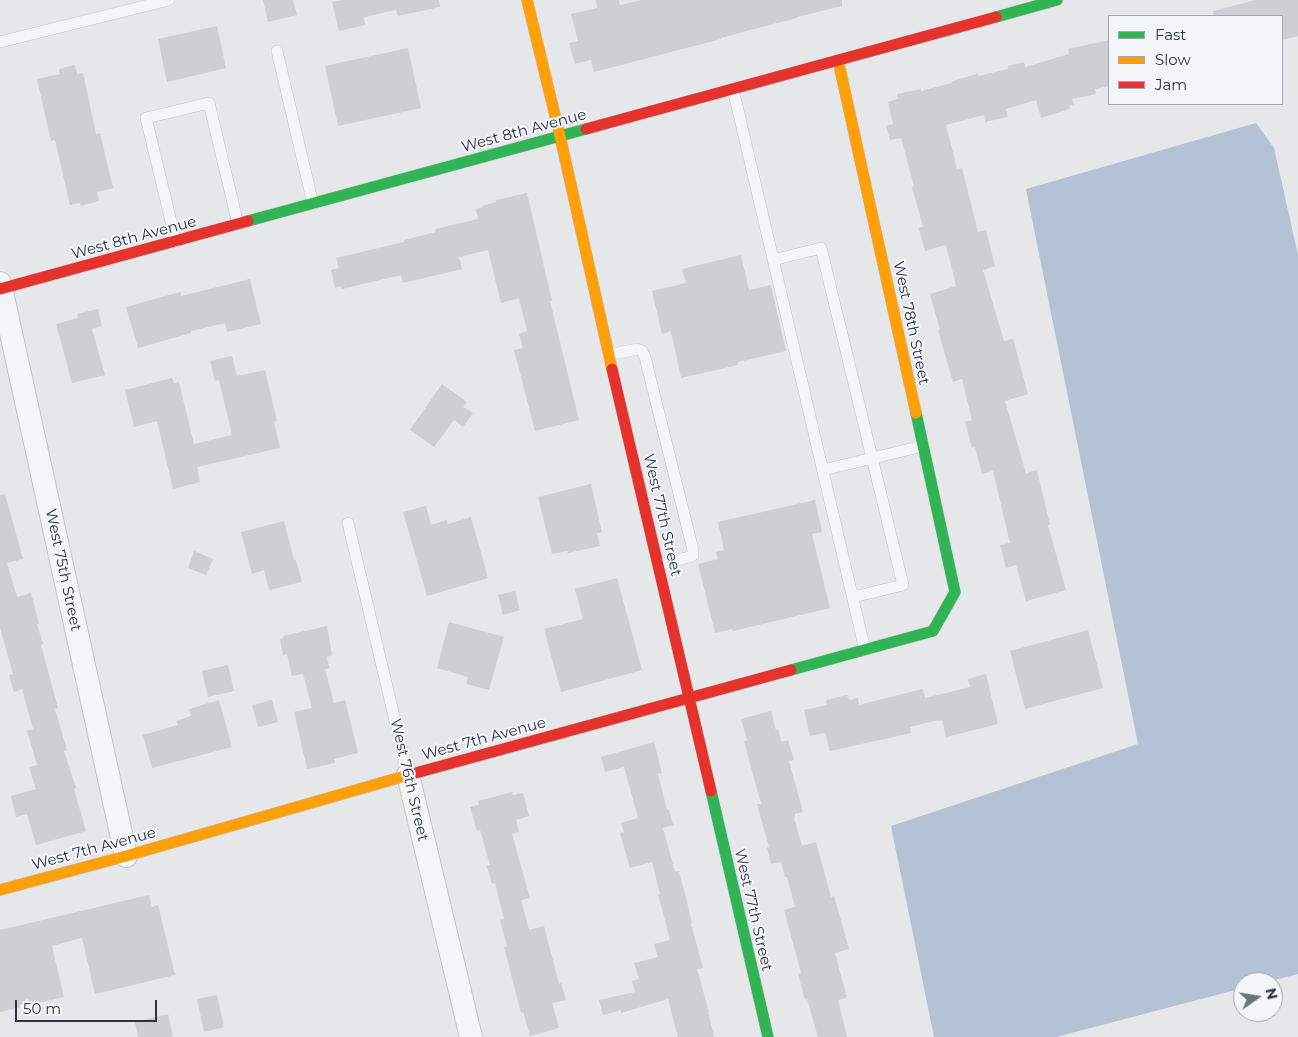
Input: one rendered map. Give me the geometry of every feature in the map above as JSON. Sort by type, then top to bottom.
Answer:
[{"type":"street","name":"West 77th Street","points":[[527,0],[768,1037]]},
{"type":"street","name":"West 8th Avenue","points":[[0,287],[176,242],[1057,0]]},
{"type":"street","name":"West 78th Street","points":[[838,60],[955,592]]},
{"type":"street","name":"West 75th Street","points":[[0,287],[126,856]]},
{"type":"street","name":"West 7th Avenue","points":[[0,890],[408,775],[933,631],[955,592]]},
{"type":"street","name":"West 76th Street","points":[[408,775],[471,1037]]},
{"type":"lane","points":[[0,42],[169,0]]},
{"type":"lane","points":[[277,51],[313,204]]},
{"type":"lane","points":[[733,89],[866,650]]},
{"type":"lane","points":[[176,242],[146,118],[208,103],[238,225]]},
{"type":"lane","points":[[773,260],[821,248],[903,585],[853,597]]},
{"type":"lane","points":[[609,355],[637,349],[642,351],[645,357],[693,550],[693,554],[689,557],[658,565]]},
{"type":"lane","points":[[823,470],[923,446]]},
{"type":"lane","name":"West 76th Street","points":[[348,523],[408,775]]},
{"type":"water","points":[[1256,123],[1274,148],[1298,255],[1298,974],[1283,978],[1283,972],[1233,972],[1233,991],[1056,1037],[934,1037],[891,826],[1138,744],[1026,189]]},
{"type":"building","points":[[263,0],[293,0],[297,15],[268,22]]},
{"type":"building","points":[[342,0],[439,0],[440,7],[398,16],[396,10],[364,17],[365,25],[339,31],[332,2]]},
{"type":"building","points":[[596,0],[619,0],[620,5],[641,0],[842,0],[842,6],[594,72],[591,60],[575,64],[569,43],[578,41],[571,14],[597,8]]},
{"type":"building","points":[[1256,0],[1298,0],[1298,36],[1283,40],[1283,15],[1214,15],[1213,11]]},
{"type":"building","points":[[217,26],[226,68],[167,82],[158,39]]},
{"type":"building","points":[[1108,40],[1108,86],[1095,89],[1096,94],[1072,99],[1074,104],[1069,106],[1070,109],[1041,118],[1036,100],[1006,109],[1008,117],[985,122],[984,115],[946,125],[957,169],[962,168],[978,232],[986,230],[995,266],[983,270],[1004,341],[1013,339],[1028,394],[1005,401],[1026,473],[1037,470],[1050,525],[1048,525],[1066,590],[1026,601],[1016,565],[1006,568],[1000,545],[1010,543],[993,471],[982,474],[975,447],[972,448],[965,422],[972,420],[962,379],[953,382],[938,330],[940,330],[930,294],[956,286],[946,245],[925,251],[919,228],[923,227],[901,138],[890,140],[886,126],[893,124],[888,102],[898,99],[897,94],[921,89],[921,91],[978,74],[978,76],[1008,69],[1008,66],[1024,62],[1025,67],[1069,54],[1068,49]]},
{"type":"building","points":[[408,48],[421,108],[338,126],[325,66]]},
{"type":"building","points":[[75,65],[77,74],[83,73],[96,134],[100,133],[113,188],[97,192],[99,201],[81,206],[80,203],[70,205],[55,140],[51,141],[37,79],[60,74],[59,69]]},
{"type":"building","points":[[527,193],[552,301],[550,301],[579,420],[535,431],[514,350],[523,348],[519,334],[527,331],[519,298],[501,303],[488,250],[459,257],[462,269],[403,283],[401,275],[342,289],[341,286],[335,288],[331,270],[339,268],[336,258],[404,242],[404,240],[436,232],[435,229],[478,219],[476,209],[496,202],[496,200]]},
{"type":"building","points":[[741,255],[749,290],[771,285],[786,351],[738,362],[738,365],[681,378],[671,331],[662,334],[652,291],[686,283],[682,269]]},
{"type":"building","points":[[250,279],[261,324],[227,332],[225,323],[191,331],[191,333],[138,348],[126,307],[180,292],[181,296]]},
{"type":"building","points":[[98,309],[102,326],[92,329],[105,375],[72,383],[56,324],[78,318],[77,314]]},
{"type":"building","points":[[232,356],[237,376],[265,370],[277,421],[274,422],[280,448],[197,467],[200,482],[173,489],[157,421],[134,427],[125,390],[172,378],[174,383],[179,382],[194,444],[232,435],[219,380],[215,381],[210,361]]},
{"type":"building","points":[[442,384],[467,402],[463,407],[473,413],[463,427],[454,420],[434,447],[410,430]]},
{"type":"building","points":[[591,484],[602,532],[597,533],[600,546],[568,553],[567,551],[552,554],[538,497]]},
{"type":"building","points":[[5,494],[23,559],[7,563],[17,597],[31,593],[43,644],[41,645],[58,708],[55,709],[67,750],[64,751],[76,788],[74,789],[86,831],[36,845],[27,814],[16,817],[11,796],[36,789],[29,767],[37,765],[27,731],[33,729],[22,689],[14,692],[9,675],[13,674],[0,628],[0,495]]},
{"type":"building","points":[[815,500],[822,532],[812,534],[830,608],[733,631],[732,629],[715,633],[698,564],[718,559],[716,552],[724,550],[718,522]]},
{"type":"building","points":[[426,506],[431,525],[447,520],[448,524],[471,517],[488,578],[427,596],[403,512]]},
{"type":"building","points":[[284,521],[302,582],[269,590],[264,570],[252,574],[241,532]]},
{"type":"building","points":[[194,551],[213,559],[206,575],[188,568]]},
{"type":"building","points":[[617,578],[642,670],[561,692],[544,629],[583,619],[575,589]]},
{"type":"building","points":[[515,591],[520,610],[503,615],[498,595]]},
{"type":"building","points":[[449,622],[504,637],[489,690],[466,684],[468,677],[437,668]]},
{"type":"building","points":[[327,626],[332,655],[327,657],[329,668],[325,669],[334,703],[345,700],[358,753],[334,759],[335,763],[307,769],[294,712],[312,708],[303,674],[292,676],[287,654],[283,655],[280,639],[284,638],[283,636]]},
{"type":"building","points":[[1088,630],[1103,688],[1025,709],[1010,651]]},
{"type":"building","points":[[228,665],[234,691],[208,697],[202,671]]},
{"type":"building","points":[[986,674],[998,724],[946,737],[942,720],[938,720],[910,727],[911,733],[830,751],[825,733],[810,736],[804,710],[827,705],[826,700],[847,695],[849,700],[858,698],[859,705],[923,689],[925,698],[970,687],[968,679]]},
{"type":"building","points":[[219,700],[232,747],[152,768],[143,735],[178,725],[176,721],[191,716],[189,709]]},
{"type":"building","points":[[272,700],[278,722],[258,727],[252,705]]},
{"type":"building","points":[[771,711],[781,742],[788,740],[794,760],[789,761],[803,812],[795,814],[794,818],[802,846],[816,842],[831,897],[834,896],[849,949],[835,953],[847,998],[838,1000],[847,1037],[818,1037],[798,974],[801,973],[784,910],[795,907],[787,877],[785,877],[781,862],[771,864],[767,847],[769,847],[757,804],[761,804],[744,741],[747,740],[741,719]]},
{"type":"building","points":[[654,742],[662,773],[658,774],[667,810],[669,810],[673,825],[663,828],[675,872],[679,871],[687,902],[703,968],[697,969],[714,1037],[678,1037],[668,999],[621,1013],[621,1010],[603,1015],[599,1000],[635,992],[632,981],[639,979],[634,963],[658,957],[654,944],[670,940],[652,862],[630,868],[620,833],[624,832],[621,823],[638,818],[624,767],[605,772],[601,757]]},
{"type":"building","points":[[512,792],[513,795],[523,793],[529,816],[516,820],[519,832],[512,834],[530,898],[521,900],[529,930],[544,926],[559,984],[561,983],[566,1000],[552,1003],[559,1028],[530,1036],[523,1012],[521,1013],[504,947],[507,946],[500,920],[504,919],[495,883],[492,884],[487,866],[490,865],[480,830],[477,831],[470,807],[479,805],[478,801]]},
{"type":"building","points":[[149,895],[152,907],[158,905],[175,975],[95,994],[82,938],[52,946],[64,997],[0,1012],[0,930]]},
{"type":"building","points":[[217,995],[224,1027],[204,1032],[197,999]]},
{"type":"building","points":[[168,1014],[173,1037],[138,1037],[135,1022]]},
{"type":"traffic: fast","points":[[996,17],[1057,0]]},
{"type":"traffic: fast","points":[[248,221],[586,129]]},
{"type":"traffic: fast","points":[[791,670],[933,631],[955,592],[916,413]]},
{"type":"traffic: fast","points":[[711,791],[768,1037]]},
{"type":"traffic: slow","points":[[527,0],[560,136],[612,369]]},
{"type":"traffic: slow","points":[[838,60],[916,413]]},
{"type":"traffic: slow","points":[[0,890],[412,774]]},
{"type":"traffic: jam","points":[[586,129],[996,17]]},
{"type":"traffic: jam","points":[[0,289],[248,221]]},
{"type":"traffic: jam","points":[[612,369],[711,791]]},
{"type":"traffic: jam","points":[[412,774],[791,670]]}]
